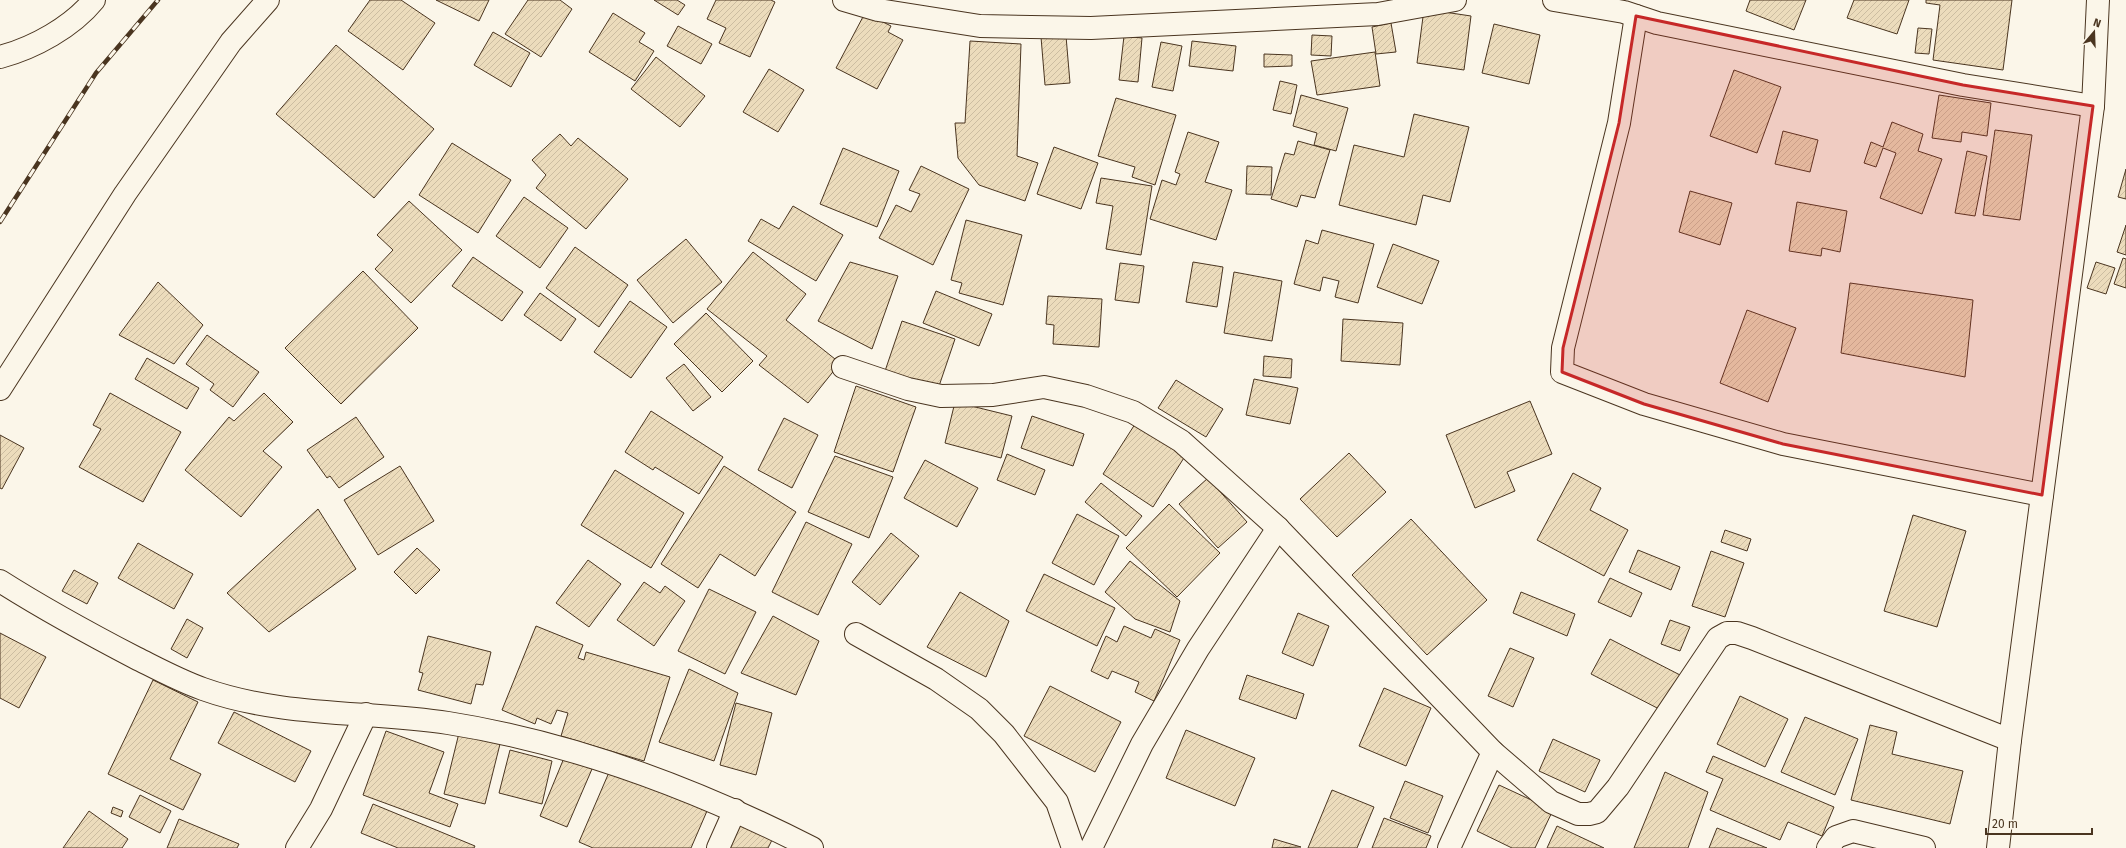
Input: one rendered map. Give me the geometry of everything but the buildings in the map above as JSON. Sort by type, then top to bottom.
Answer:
[{"type":"street","points":[[0,57],[49,36],[71,22],[94,0]]},
{"type":"street","points":[[0,389],[125,194],[231,42],[268,0]]},
{"type":"street","points":[[844,0],[878,10],[980,26],[1091,28],[1378,14],[1455,0]]},
{"type":"street","points":[[1554,0],[1624,12],[1657,23],[1963,85],[2093,106]]},
{"type":"street","points":[[1998,848],[2010,740],[2093,106],[2098,0]]},
{"type":"street","points":[[1636,16],[1619,124],[1563,348],[1562,372],[1644,404],[1783,444],[2042,495]]},
{"type":"street","points":[[843,367],[908,389],[941,396],[993,395],[1044,387],[1086,396],[1133,412],[1182,441],[1278,528],[1493,752],[1551,802],[1578,814],[1597,812],[1618,787],[1718,638],[1727,633],[1752,638],[2010,740]]},
{"type":"street","points":[[1091,848],[1142,744],[1198,649],[1278,528]]},
{"type":"street","points":[[0,581],[34,602],[120,650],[202,689],[248,702],[448,723],[509,735],[581,754],[644,776],[735,810],[812,848]]},
{"type":"street","points":[[856,634],[936,679],[979,709],[1004,734],[1057,802],[1073,848]]},
{"type":"street","points":[[297,848],[321,809],[366,714]]},
{"type":"street","points":[[1449,848],[1493,752]]},
{"type":"street","points":[[718,848],[735,810]]},
{"type":"street","points":[[1828,848],[1836,837],[1853,831],[1924,848]]},
{"type":"highlighted area","points":[[1636,16],[1963,85],[2093,106],[2042,495],[1783,444],[1644,404],[1562,372],[1563,348],[1619,123]]},
{"type":"railway","points":[[0,222],[96,73],[158,0]]}]
